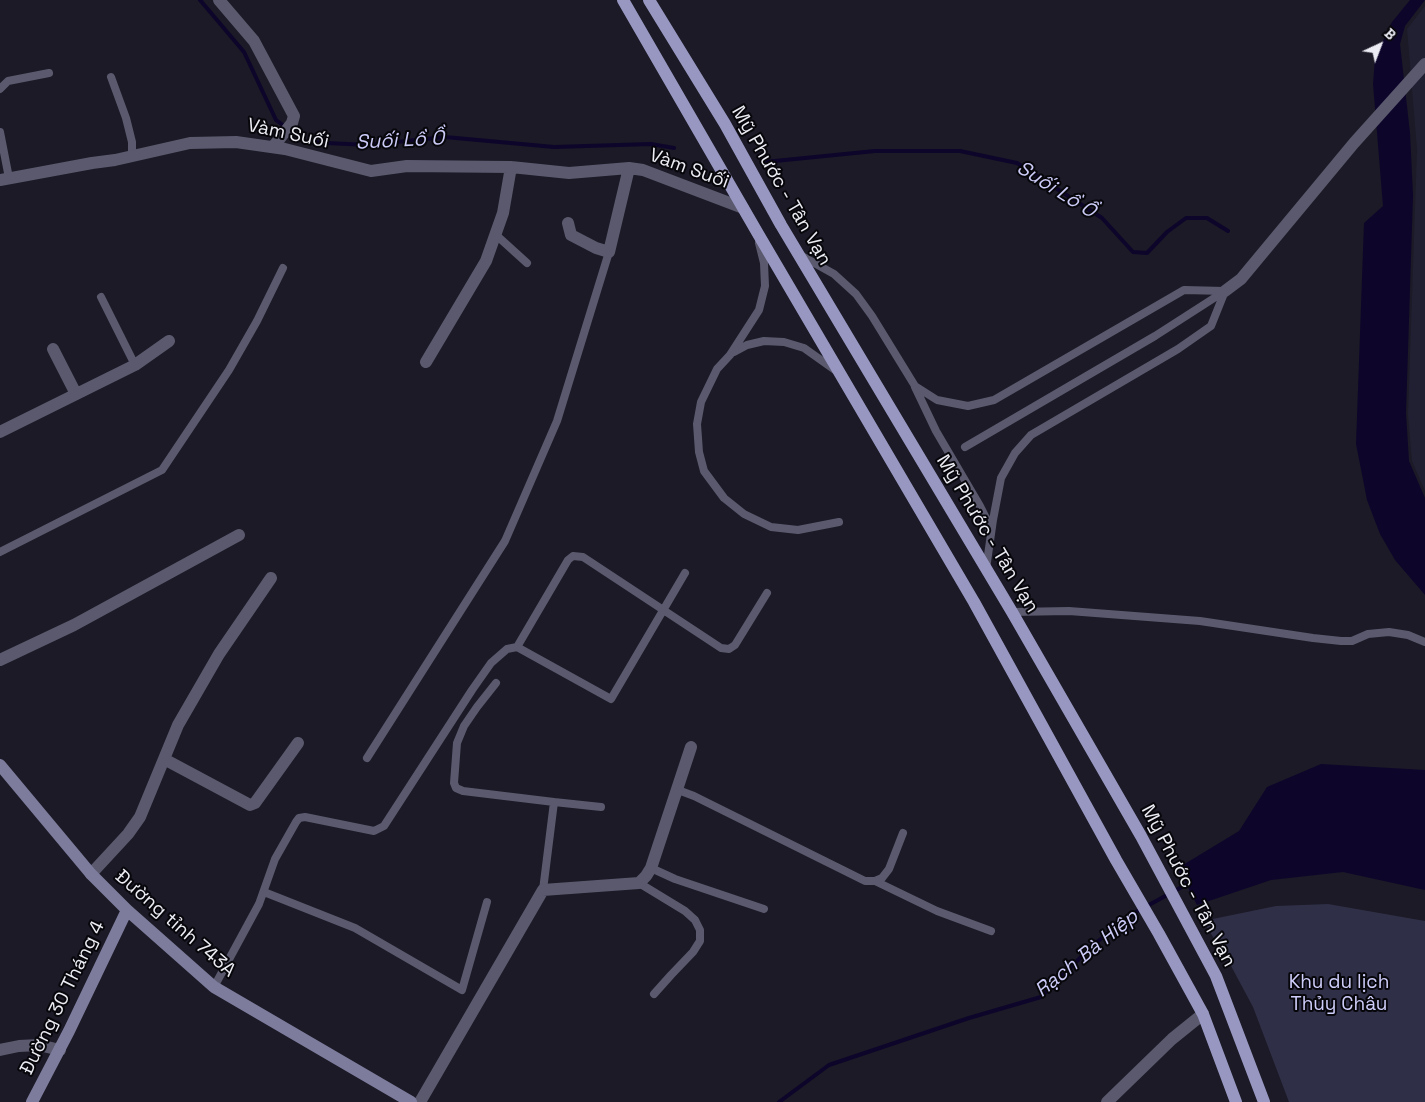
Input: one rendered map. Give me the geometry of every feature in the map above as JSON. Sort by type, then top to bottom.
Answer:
[{"type":"main road","points":[[623,0],[756,232],[974,602],[1116,860],[1159,934],[1203,1014],[1236,1102]]},
{"type":"main road","name":"Mỹ Phước - Tân Vạn","points":[[649,0],[725,124],[799,254],[1012,612],[1142,836],[1216,976],[1264,1102]]},
{"type":"main road","name":"Đường tỉnh 743A","points":[[0,766],[92,874],[127,910],[214,987],[411,1102]]},
{"type":"main road","name":"Đường 30 Tháng 4","points":[[32,1102],[60,1050],[127,910]]},
{"type":"street","points":[[219,0],[254,41],[294,116],[292,123],[276,143]]},
{"type":"street","points":[[1225,291],[1241,279],[1354,143],[1425,64]]},
{"type":"street","name":"Vàm Suối","points":[[5,179],[132,157],[190,142],[276,143],[285,149],[371,171],[407,166],[511,167],[569,173],[629,168],[643,170],[743,208]]},
{"type":"street","points":[[426,362],[486,261],[503,213],[511,167]]},
{"type":"street","points":[[568,223],[571,235],[596,248],[609,252],[629,168]]},
{"type":"street","points":[[0,432],[135,365],[169,340]]},
{"type":"street","points":[[53,349],[76,394]]},
{"type":"street","points":[[0,660],[74,625],[239,535]]},
{"type":"street","points":[[92,874],[128,834],[140,817],[178,725],[219,654],[271,578]]},
{"type":"street","points":[[164,759],[250,805],[255,803],[298,743]]},
{"type":"street","points":[[420,1102],[543,890],[639,883],[646,876],[651,868],[691,748]]},
{"type":"street","points":[[1107,1102],[1172,1039],[1203,1014]]},
{"type":"street","points":[[0,1050],[18,1046],[38,1045],[60,1050]]},
{"type":"lane","points":[[0,89],[8,81],[49,73]]},
{"type":"lane","points":[[111,77],[126,118],[132,142],[132,157]]},
{"type":"lane","points":[[0,132],[5,179]]},
{"type":"lane","points":[[756,232],[764,262],[765,286],[758,310],[730,355],[717,369],[701,402],[697,424],[699,452],[704,470],[724,498],[744,514],[771,527],[798,530],[839,522]]},
{"type":"lane","points":[[495,234],[528,263]]},
{"type":"lane","points":[[367,758],[505,541],[557,421],[609,252]]},
{"type":"lane","points":[[799,254],[834,274],[856,294],[872,316],[915,386],[936,432],[980,506],[987,520],[991,536]]},
{"type":"lane","points":[[0,552],[162,470],[229,370],[284,268]]},
{"type":"lane","points":[[915,386],[937,400],[968,406],[994,400],[1184,290],[1225,291]]},
{"type":"lane","points":[[965,447],[1155,336],[1225,291]]},
{"type":"lane","points":[[986,571],[1001,478],[1022,444],[1031,435],[1178,349],[1211,326],[1225,291]]},
{"type":"lane","points":[[101,297],[135,365]]},
{"type":"lane","points":[[730,355],[746,345],[764,341],[784,342],[804,348],[840,375]]},
{"type":"lane","points":[[517,647],[568,560],[573,556],[583,557],[721,648],[729,649],[735,645],[767,593]]},
{"type":"lane","points":[[214,987],[259,904],[275,859],[300,818],[305,817],[374,831],[384,826],[491,663],[507,649],[517,647],[612,699],[685,573]]},
{"type":"lane","points":[[1012,612],[1069,611],[1200,620],[1341,641],[1352,641],[1368,634],[1389,632],[1408,635],[1425,642]]},
{"type":"lane","points":[[496,683],[476,707],[464,726],[457,743],[454,783],[456,788],[463,791],[602,807]]},
{"type":"lane","points":[[678,790],[694,796],[865,881],[875,881],[882,878],[888,869],[903,833]]},
{"type":"lane","points":[[543,890],[554,802]]},
{"type":"lane","points":[[651,868],[675,879],[764,909]]},
{"type":"lane","points":[[875,881],[937,910],[991,931]]},
{"type":"lane","points":[[639,883],[685,911],[695,920],[700,930],[700,942],[693,952],[654,994]]},
{"type":"lane","points":[[264,892],[355,928],[462,990],[487,902]]},
{"type":"shaded area","points":[[1410,0],[1425,0],[1405,26],[1400,44],[1410,133],[1413,195],[1406,413],[1409,461],[1425,498],[1425,595],[1395,560],[1380,534],[1367,500],[1356,444],[1364,223],[1383,206],[1373,84],[1375,58],[1392,22]]},
{"type":"shaded area","points":[[1425,6],[1425,491],[1412,461],[1408,415],[1417,149],[1407,29]]},
{"type":"shaded area","points":[[1321,764],[1425,770],[1425,890],[1343,872],[1271,880],[1197,905],[1178,868],[1239,831],[1267,787]]},
{"type":"green space","name":"Khu du lịch Thủy Châu","points":[[1328,904],[1425,921],[1425,1102],[1289,1102],[1253,1007],[1230,964],[1203,921],[1276,906]]},
{"type":"waterway","name":"Suối Lồ Ồ","points":[[200,0],[244,52],[276,120],[306,142],[368,145],[445,137],[554,147],[651,144],[674,148]]},
{"type":"waterway","name":"Suối Lồ Ồ","points":[[765,162],[875,151],[960,151],[1017,163],[1102,218],[1133,252],[1147,253],[1167,232],[1186,218],[1207,218],[1228,231]]},
{"type":"waterway","name":"Rạch Bà Hiệp","points":[[779,1102],[829,1065],[969,1018],[1041,997],[1093,945],[1136,912],[1191,882]]}]
